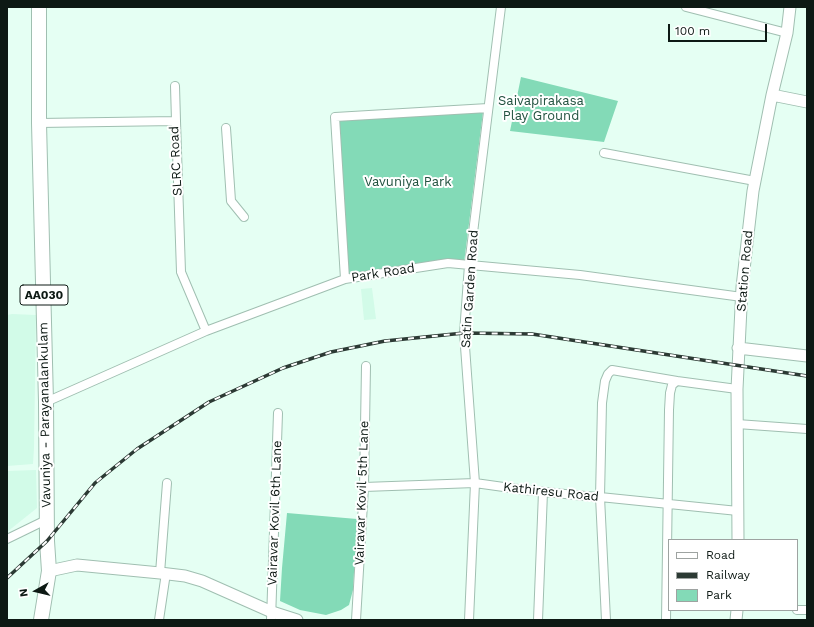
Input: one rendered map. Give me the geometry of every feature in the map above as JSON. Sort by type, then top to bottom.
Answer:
[{"type":"highway","name":"Vavuniya - Parayanalankulam","points":[[38,11],[46,402],[46,520],[49,572],[41,620]]},
{"type":"main road","name":"Station Road","points":[[738,539],[737,389],[738,348],[743,280],[753,192],[772,95],[787,33],[790,7]]},
{"type":"main road","points":[[772,95],[807,102]]},
{"type":"main road","points":[[738,348],[807,356]]},
{"type":"main road","points":[[49,572],[77,565],[186,576],[202,581],[271,616],[297,620]]},
{"type":"street","name":"Satin Garden Road","points":[[469,620],[475,483],[464,333],[469,264],[502,7]]},
{"type":"street","points":[[686,7],[787,33]]},
{"type":"street","points":[[175,86],[176,121]]},
{"type":"street","points":[[345,280],[335,117],[488,108]]},
{"type":"street","name":"SLRC Road","points":[[40,123],[176,121],[181,272],[206,331]]},
{"type":"street","points":[[226,128],[231,201],[244,217]]},
{"type":"street","points":[[604,153],[755,181]]},
{"type":"street","name":"Park Road","points":[[46,402],[206,331],[345,280],[448,263],[580,275],[742,297]]},
{"type":"street","name":"Vairavar Kovil 5th Lane","points":[[356,620],[364,487],[366,366]]},
{"type":"street","points":[[606,620],[600,497],[602,403],[605,381],[608,374],[612,370],[737,389]]},
{"type":"street","points":[[666,620],[670,393],[672,385],[677,381]]},
{"type":"street","name":"Vairavar Kovil 6th Lane","points":[[271,616],[278,413]]},
{"type":"street","points":[[737,424],[807,429]]},
{"type":"street","points":[[159,620],[163,573],[167,483]]},
{"type":"street","name":"Kathiresu Road","points":[[364,487],[475,483],[543,492],[738,511]]},
{"type":"street","points":[[538,620],[543,492]]},
{"type":"street","points":[[7,538],[46,520]]},
{"type":"shaded area","points":[[372,288],[376,319],[364,320],[361,289]]},
{"type":"shaded area","points":[[7,315],[36,315],[34,448],[33,464],[7,466]]},
{"type":"shaded area","points":[[36,470],[37,508],[7,532],[7,471]]},
{"type":"green space","name":"Saivapirakasa Play Ground","points":[[521,77],[618,101],[604,142],[510,131]]},
{"type":"green space","name":"Vavuniya Park","points":[[483,112],[464,263],[349,277],[339,120]]},
{"type":"green space","points":[[287,513],[357,519],[353,590],[349,605],[341,610],[326,615],[300,610],[280,601]]},
{"type":"railway","points":[[7,578],[47,541],[95,483],[137,449],[209,402],[283,368],[331,352],[385,341],[464,333],[532,334],[807,376]]}]
